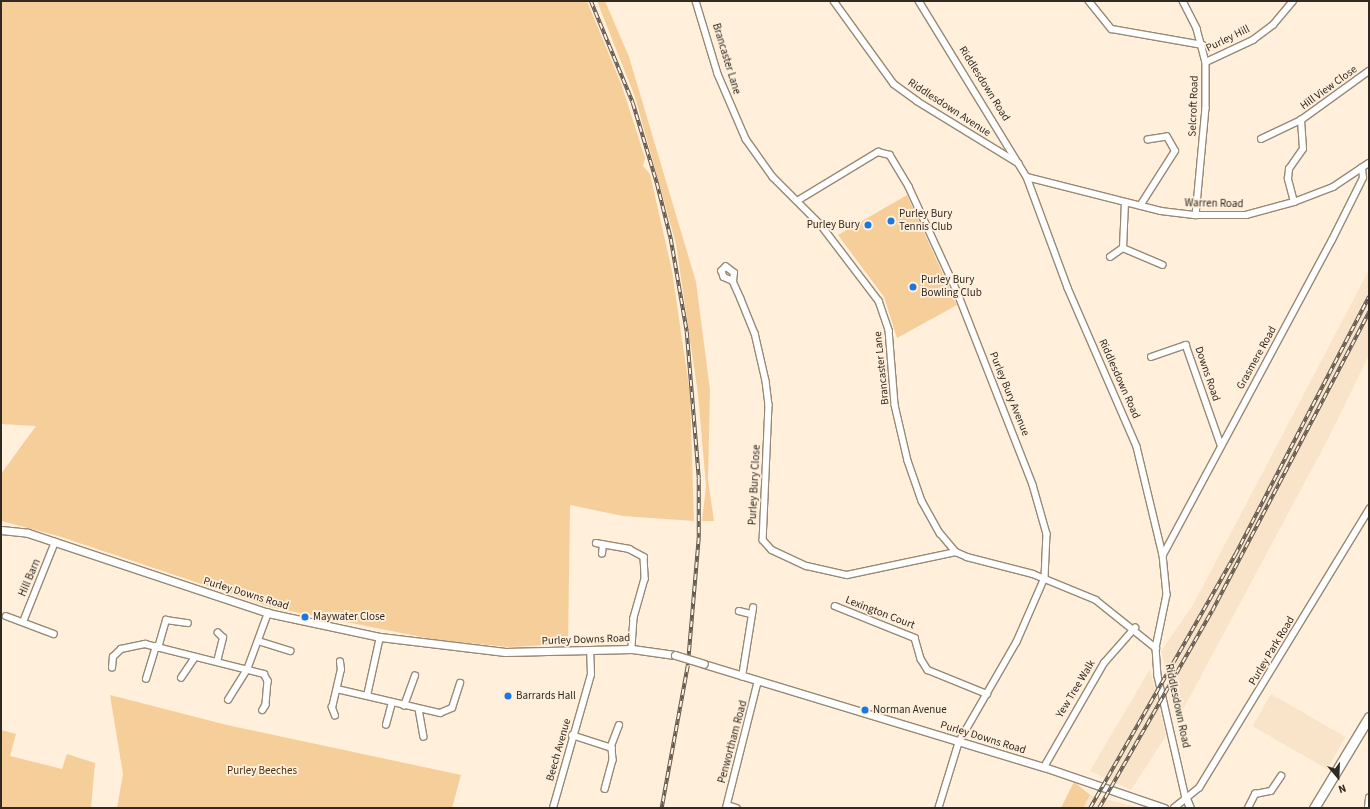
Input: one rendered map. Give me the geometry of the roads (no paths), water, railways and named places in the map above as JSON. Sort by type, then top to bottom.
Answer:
[{"type":"main road","points":[[1314,808],[1369,717]]},
{"type":"street","name":"Brancaster Lane","points":[[696,1],[721,81],[746,139],[773,177],[797,201],[838,247],[881,307],[889,330],[895,405],[908,461],[922,501],[956,552]]},
{"type":"street","name":"Riddlesdown Avenue","points":[[834,1],[894,84],[917,101],[1020,165]]},
{"type":"street","name":"Riddlesdown Road","points":[[919,1],[1026,177],[1068,288],[1137,447],[1164,555],[1167,594],[1156,648],[1158,676],[1186,798],[1190,808]]},
{"type":"street","points":[[1089,1],[1112,29],[1203,45]]},
{"type":"street","name":"Selcroft Road","points":[[1183,1],[1203,45],[1206,62],[1206,108],[1196,216]]},
{"type":"street","name":"Purley Hill","points":[[1206,62],[1253,40],[1273,25],[1293,1]]},
{"type":"street","name":"Hill View Close","points":[[1261,139],[1301,120],[1369,71]]},
{"type":"street","name":"Hill View Close","points":[[1294,202],[1288,179],[1289,169],[1303,149],[1301,120]]},
{"type":"street","points":[[1140,206],[1176,151],[1167,137],[1148,140]]},
{"type":"street","name":"Purley Bury Avenue","points":[[797,201],[878,152],[890,155],[909,187],[957,291],[1033,485],[1047,534],[1044,578],[1017,642],[959,743]]},
{"type":"street","name":"Warren Road","points":[[1026,177],[1125,203],[1196,216],[1246,215],[1294,202],[1333,187],[1369,163]]},
{"type":"street","name":"Grasmere Road","points":[[1164,555],[1363,178],[1362,168]]},
{"type":"street","points":[[1123,248],[1125,203]]},
{"type":"street","points":[[1110,257],[1123,248]]},
{"type":"street","points":[[1123,248],[1163,265]]},
{"type":"street","name":"Purley Bury Close","points":[[733,281],[755,333],[766,381],[769,405],[763,540],[772,550],[807,566],[847,575],[956,552]]},
{"type":"street","name":"Downs Road","points":[[1151,357],[1186,345],[1221,445]]},
{"type":"street","name":"Purley Park Road","points":[[1186,798],[1199,788],[1369,509]]},
{"type":"street","name":"Purley Downs Road","points":[[1,530],[21,531],[268,613],[380,637],[504,652],[632,649],[675,655],[959,743],[1044,767],[1164,808]]},
{"type":"street","name":"Hill Barn","points":[[23,622],[55,542]]},
{"type":"street","points":[[596,544],[639,551],[647,566],[634,618],[632,649]]},
{"type":"street","points":[[602,554],[603,545]]},
{"type":"street","points":[[956,552],[1044,578],[1096,600],[1135,628],[1156,648]]},
{"type":"street","name":"Lexington Court","points":[[835,606],[915,638],[921,660],[928,670],[987,694]]},
{"type":"street","points":[[739,610],[752,611],[747,634],[748,653],[742,677]]},
{"type":"street","points":[[228,700],[247,670],[268,613]]},
{"type":"street","points":[[6,616],[54,634]]},
{"type":"street","points":[[146,679],[166,620],[188,623]]},
{"type":"street","name":"Yew Tree Walk","points":[[1044,767],[1104,663],[1135,628]]},
{"type":"street","points":[[217,662],[223,638],[218,633]]},
{"type":"street","points":[[367,696],[380,637]]},
{"type":"street","points":[[258,641],[291,651]]},
{"type":"street","points":[[112,668],[113,657],[121,649],[138,644],[157,647],[247,670],[267,678],[266,705],[262,710]]},
{"type":"street","name":"Beech Avenue","points":[[553,808],[572,735],[591,675],[590,651]]},
{"type":"street","points":[[181,678],[196,657]]},
{"type":"street","points":[[335,716],[332,708],[337,689],[340,662]]},
{"type":"street","points":[[404,706],[415,676]]},
{"type":"street","name":"Penwortham Road","points":[[727,806],[758,681]]},
{"type":"street","points":[[337,689],[419,710],[440,713],[452,708],[460,683]]},
{"type":"street","points":[[386,725],[392,703]]},
{"type":"street","points":[[419,710],[424,737]]},
{"type":"street","points":[[605,789],[614,756],[611,746],[619,725]]},
{"type":"street","points":[[572,735],[611,746]]},
{"type":"street","points":[[939,808],[959,743]]},
{"type":"street","points":[[1248,808],[1255,794],[1271,791],[1281,776]]},
{"type":"street","points":[[1174,808],[1186,798]]},
{"type":"street","points":[[1368,808],[1369,798]]},
{"type":"street","points":[[727,806],[737,808]]},
{"type":"railway","points":[[591,1],[633,103],[657,183],[671,239],[687,332],[699,479],[699,538],[688,666],[662,808]]},
{"type":"railway","points":[[1090,808],[1235,555],[1369,297]]},
{"type":"railway","points":[[1099,808],[1212,611],[1369,312]]},
{"type":"place","name":"Purley Bury Tennis Club","points":[[891,221]]},
{"type":"place","name":"Purley Bury","points":[[868,225]]},
{"type":"place","name":"Purley Bury Bowling Club","points":[[913,287]]},
{"type":"place","name":"Maywater Close","points":[[305,617]]},
{"type":"place","name":"Barrards Hall","points":[[508,696]]},
{"type":"place","name":"Norman Avenue","points":[[865,710]]},
{"type":"park label","name":"Purley Beeches","points":[[262,771]]}]
